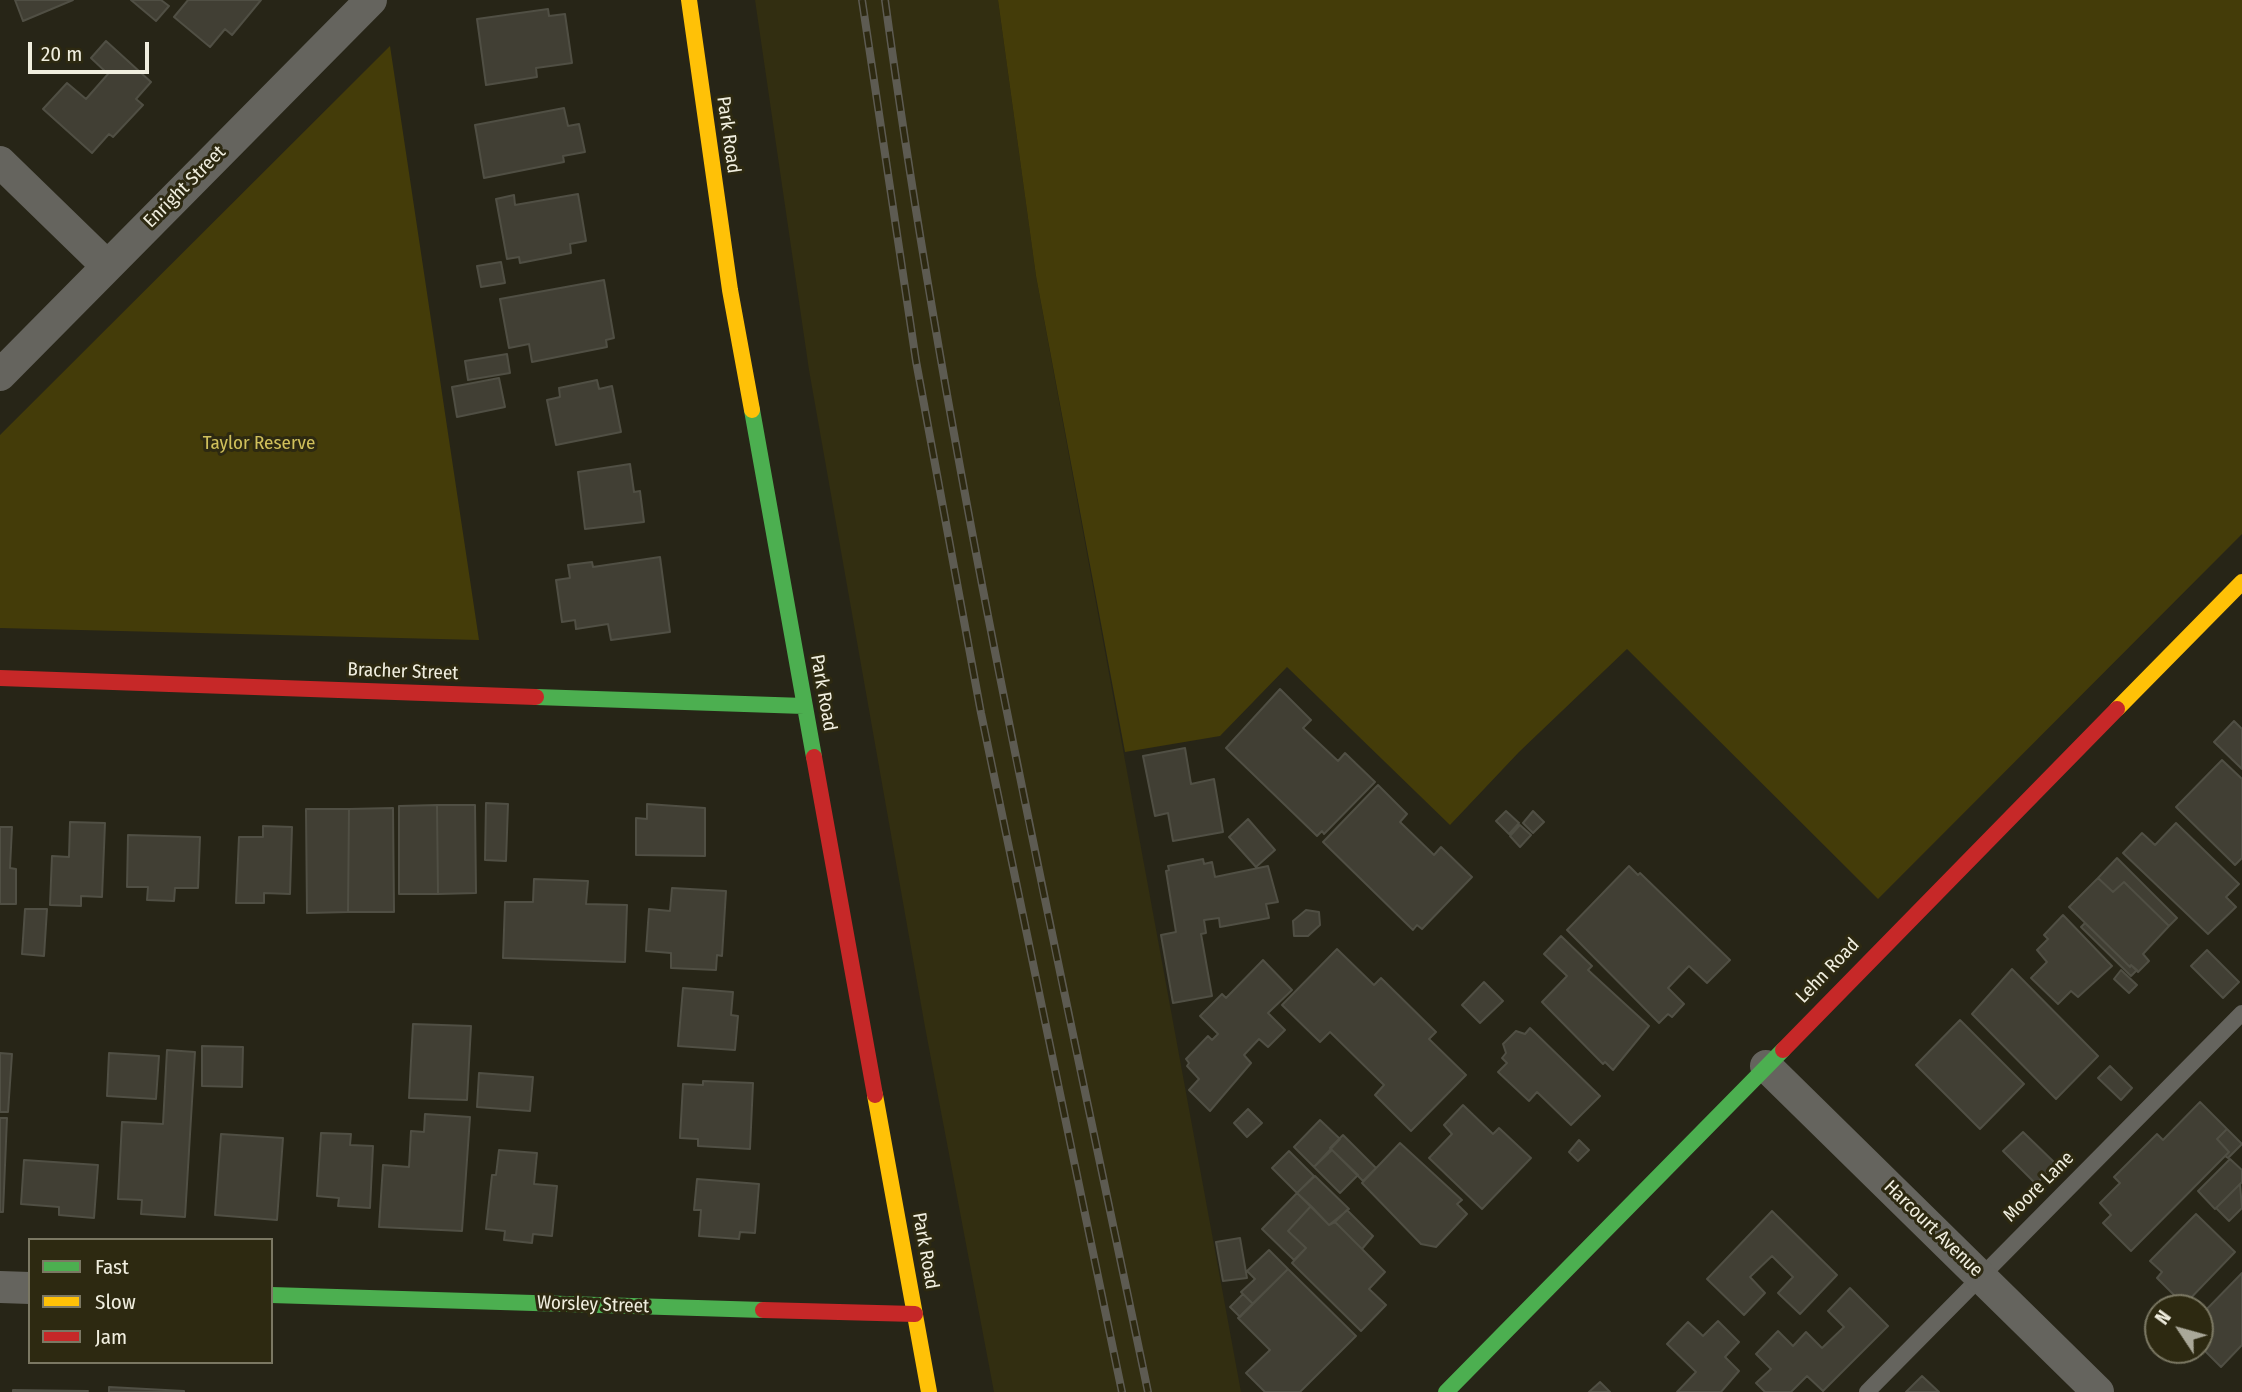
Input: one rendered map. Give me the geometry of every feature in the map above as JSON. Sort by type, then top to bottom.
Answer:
[{"type":"street","name":"Enright Street","points":[[0,375],[371,0]]},
{"type":"street","name":"Park Road","points":[[689,0],[730,290],[929,1392]]},
{"type":"street","points":[[0,162],[107,266]]},
{"type":"street","name":"Lehn Road","points":[[1446,1392],[2241,584]]},
{"type":"street","name":"Bracher Street","points":[[0,678],[804,706]]},
{"type":"street","name":"Harcourt Avenue","points":[[1766,1066],[2098,1392]]},
{"type":"street","points":[[0,1287],[28,1287]]},
{"type":"street","name":"Worsley Street","points":[[273,1295],[915,1314]]},
{"type":"lane","name":"Moore Lane","points":[[1867,1392],[2242,1013]]},
{"type":"shaded area","points":[[755,0],[998,0],[1036,276],[1241,1392],[994,1392],[925,1027],[809,370]]},
{"type":"green space","points":[[998,0],[2242,0],[2242,534],[1878,899],[1627,649],[1519,752],[1450,825],[1287,667],[1220,736],[1125,752],[1036,276]]},
{"type":"green space","name":"Taylor Reserve","points":[[390,46],[479,640],[0,628],[0,435]]},
{"type":"building","points":[[15,0],[73,0],[23,21]]},
{"type":"building","points":[[131,0],[161,0],[169,6],[156,21]]},
{"type":"building","points":[[188,0],[261,0],[232,35],[225,29],[210,47],[174,17]]},
{"type":"building","points":[[548,9],[549,16],[565,14],[572,63],[536,68],[537,77],[486,85],[477,19]]},
{"type":"building","points":[[106,41],[151,82],[136,99],[143,105],[113,137],[109,134],[92,153],[43,109],[67,83],[86,99],[108,74],[91,58]]},
{"type":"building","points":[[564,108],[568,126],[579,124],[585,152],[563,156],[564,162],[484,178],[475,125]]},
{"type":"building","points":[[578,194],[586,241],[570,244],[571,253],[520,263],[519,257],[507,259],[496,199],[514,195],[515,205]]},
{"type":"building","points":[[501,262],[505,283],[481,287],[477,266]]},
{"type":"building","points":[[604,280],[614,338],[606,340],[607,347],[532,362],[529,344],[509,348],[500,299]]},
{"type":"building","points":[[507,354],[510,373],[468,380],[465,361]]},
{"type":"building","points":[[499,378],[505,407],[457,417],[452,387]]},
{"type":"building","points":[[597,380],[599,389],[612,386],[621,432],[556,445],[547,400],[560,397],[559,388]]},
{"type":"building","points":[[630,464],[634,492],[640,491],[644,522],[585,529],[578,472]]},
{"type":"building","points":[[660,557],[670,632],[611,640],[608,624],[576,629],[575,620],[562,622],[556,580],[570,578],[568,565],[592,562],[593,567]]},
{"type":"building","points":[[1280,689],[1311,720],[1303,728],[1338,761],[1345,753],[1375,782],[1324,834],[1322,831],[1317,836],[1226,748]]},
{"type":"building","points":[[2234,721],[2242,729],[2242,769],[2214,742]]},
{"type":"building","points":[[1185,748],[1191,784],[1214,779],[1223,832],[1173,841],[1168,813],[1155,816],[1143,756]]},
{"type":"building","points":[[2222,760],[2242,779],[2242,858],[2235,865],[2176,807]]},
{"type":"building","points":[[1378,785],[1407,814],[1400,822],[1434,855],[1441,847],[1472,877],[1422,929],[1417,925],[1413,930],[1323,842]]},
{"type":"building","points":[[486,803],[508,804],[506,861],[485,860]]},
{"type":"building","points":[[647,804],[705,808],[705,856],[636,855],[636,818],[647,819]]},
{"type":"building","points":[[437,805],[438,894],[399,894],[399,806]]},
{"type":"building","points":[[437,805],[475,805],[476,893],[438,894]]},
{"type":"building","points":[[393,808],[394,912],[348,912],[349,809]]},
{"type":"building","points":[[306,809],[349,809],[348,912],[307,913]]},
{"type":"building","points":[[1506,811],[1519,823],[1509,834],[1496,821]]},
{"type":"building","points":[[1533,811],[1544,822],[1533,833],[1523,823]]},
{"type":"building","points":[[1248,819],[1275,850],[1256,867],[1229,837]]},
{"type":"building","points":[[70,822],[105,823],[102,897],[81,896],[81,906],[50,905],[52,856],[69,857]]},
{"type":"building","points":[[2176,823],[2239,884],[2226,897],[2236,907],[2208,934],[2123,853],[2142,833],[2155,845]]},
{"type":"building","points":[[1520,825],[1531,835],[1520,847],[1510,836]]},
{"type":"building","points":[[263,826],[292,827],[290,894],[264,893],[264,903],[236,903],[239,837],[263,837]]},
{"type":"building","points":[[0,827],[12,827],[10,868],[16,869],[16,904],[0,904]]},
{"type":"building","points":[[128,835],[200,837],[198,888],[175,888],[174,901],[147,900],[148,887],[127,887]]},
{"type":"building","points":[[2117,858],[2177,918],[2169,926],[2124,882],[2113,892],[2098,878]]},
{"type":"building","points":[[1203,859],[1204,864],[1212,862],[1215,877],[1268,866],[1278,902],[1266,904],[1269,918],[1220,927],[1219,918],[1204,920],[1206,933],[1201,934],[1212,996],[1173,1003],[1161,935],[1176,932],[1166,871],[1169,870],[1168,866]]},
{"type":"building","points":[[1629,866],[1638,875],[1640,873],[1730,960],[1707,983],[1689,966],[1668,988],[1684,1004],[1672,1017],[1668,1014],[1659,1023],[1567,930]]},
{"type":"building","points":[[2098,878],[2113,892],[2124,882],[2169,926],[2143,954],[2149,961],[2138,972],[2069,907]]},
{"type":"building","points":[[534,879],[588,881],[586,904],[627,905],[625,962],[503,958],[505,902],[533,902]]},
{"type":"building","points":[[672,888],[726,891],[722,956],[717,955],[716,970],[671,968],[671,953],[646,951],[649,909],[670,911]]},
{"type":"building","points":[[25,909],[47,909],[44,956],[22,954]]},
{"type":"building","points":[[1306,910],[1319,912],[1320,925],[1308,936],[1294,936],[1293,921]]},
{"type":"building","points":[[2063,915],[2112,966],[2078,997],[2071,991],[2058,1004],[2031,978],[2047,962],[2037,950],[2048,939],[2044,935]]},
{"type":"building","points":[[2085,923],[2130,967],[2131,965],[2137,970],[2131,976],[2081,927]]},
{"type":"building","points":[[1561,936],[1592,966],[1588,970],[1649,1026],[1613,1070],[1605,1062],[1603,1064],[1542,1002],[1567,976],[1544,954]]},
{"type":"building","points":[[1337,949],[1374,985],[1381,978],[1436,1032],[1429,1039],[1466,1075],[1411,1131],[1375,1095],[1384,1085],[1330,1032],[1320,1042],[1282,1005]]},
{"type":"building","points":[[2207,950],[2239,982],[2223,998],[2191,966]]},
{"type":"building","points":[[1263,960],[1292,990],[1268,1013],[1285,1030],[1268,1047],[1259,1039],[1244,1055],[1251,1063],[1210,1111],[1189,1090],[1199,1079],[1187,1066],[1189,1063],[1186,1059],[1208,1036],[1212,1040],[1218,1034],[1200,1016],[1222,994],[1226,998]]},
{"type":"building","points":[[2012,969],[2098,1056],[2056,1099],[1972,1014]]},
{"type":"building","points":[[2121,970],[2137,985],[2129,993],[2114,979]]},
{"type":"building","points":[[1484,982],[1503,1001],[1480,1023],[1462,1005]]},
{"type":"building","points":[[683,988],[733,992],[731,1015],[738,1016],[735,1050],[678,1046]]},
{"type":"building","points":[[1960,1020],[2024,1084],[1980,1129],[1916,1065]]},
{"type":"building","points":[[413,1024],[471,1026],[467,1100],[409,1098]]},
{"type":"building","points":[[1530,1028],[1600,1096],[1571,1125],[1537,1092],[1529,1101],[1498,1072],[1507,1063],[1502,1058],[1506,1053],[1503,1044],[1516,1031],[1525,1034]]},
{"type":"building","points":[[202,1046],[243,1047],[242,1087],[202,1086]]},
{"type":"building","points":[[167,1050],[195,1052],[185,1217],[141,1214],[142,1200],[118,1199],[122,1122],[163,1124]]},
{"type":"building","points":[[0,1053],[12,1054],[8,1112],[0,1112]]},
{"type":"building","points":[[109,1053],[159,1056],[156,1099],[107,1096]]},
{"type":"building","points":[[2110,1066],[2132,1088],[2121,1100],[2098,1078]]},
{"type":"building","points":[[479,1073],[533,1077],[530,1111],[477,1107]]},
{"type":"building","points":[[703,1081],[753,1083],[750,1149],[698,1146],[698,1139],[680,1138],[683,1084],[703,1085]]},
{"type":"building","points":[[2200,1102],[2227,1129],[2217,1139],[2229,1152],[2131,1251],[2103,1223],[2111,1215],[2100,1203],[2120,1183],[2114,1177],[2157,1134],[2163,1140]]},
{"type":"building","points":[[1463,1105],[1493,1134],[1499,1128],[1531,1158],[1482,1209],[1429,1158],[1452,1134],[1444,1125]]},
{"type":"building","points":[[1248,1109],[1262,1123],[1247,1137],[1234,1123]]},
{"type":"building","points":[[425,1114],[470,1117],[462,1231],[379,1227],[383,1165],[409,1167],[411,1131],[424,1132]]},
{"type":"building","points":[[0,1118],[7,1118],[3,1212],[0,1212]]},
{"type":"building","points":[[1320,1120],[1340,1139],[1314,1167],[1294,1147]]},
{"type":"building","points":[[2227,1129],[2242,1144],[2228,1158],[2225,1156],[2229,1152],[2217,1139]]},
{"type":"building","points":[[2023,1132],[2056,1164],[2036,1184],[2003,1151]]},
{"type":"building","points":[[321,1133],[351,1134],[350,1145],[373,1146],[370,1208],[338,1206],[339,1198],[317,1196]]},
{"type":"building","points":[[221,1134],[283,1138],[277,1220],[215,1215]]},
{"type":"building","points":[[1343,1135],[1376,1168],[1363,1181],[1330,1148]]},
{"type":"building","points":[[1579,1140],[1589,1150],[1578,1161],[1569,1152]]},
{"type":"building","points":[[1400,1143],[1462,1200],[1457,1204],[1467,1214],[1436,1247],[1421,1244],[1362,1183]]},
{"type":"building","points":[[499,1150],[537,1153],[534,1184],[557,1186],[552,1236],[533,1234],[532,1243],[504,1240],[505,1231],[486,1229],[492,1175],[496,1175]]},
{"type":"building","points":[[1332,1150],[1358,1175],[1340,1193],[1314,1167]]},
{"type":"building","points":[[1289,1151],[1314,1176],[1297,1193],[1272,1168]]},
{"type":"building","points":[[2230,1159],[2242,1170],[2242,1182],[2215,1209],[2198,1191]]},
{"type":"building","points":[[24,1160],[98,1165],[94,1218],[59,1215],[59,1207],[21,1204]]},
{"type":"building","points":[[1315,1176],[1349,1209],[1329,1225],[1297,1193]]},
{"type":"building","points":[[697,1179],[759,1184],[755,1233],[740,1232],[739,1239],[699,1236],[701,1210],[694,1210]]},
{"type":"building","points":[[2240,1184],[2242,1208],[2229,1221],[2216,1208]]},
{"type":"building","points":[[1297,1193],[1311,1206],[1288,1231],[1306,1248],[1294,1260],[1262,1229]]},
{"type":"building","points":[[1311,1206],[1329,1225],[1335,1222],[1385,1272],[1369,1289],[1386,1305],[1361,1331],[1292,1263],[1306,1248],[1288,1231]]},
{"type":"building","points":[[1347,1210],[1373,1236],[1362,1249],[1335,1222]]},
{"type":"building","points":[[1772,1211],[1837,1275],[1800,1314],[1778,1293],[1793,1277],[1772,1256],[1750,1277],[1765,1293],[1744,1315],[1707,1279]]},
{"type":"building","points":[[2196,1214],[2235,1252],[2195,1294],[2173,1294],[2157,1278],[2162,1272],[2150,1261]]},
{"type":"building","points":[[1240,1238],[1247,1278],[1223,1281],[1216,1242]]},
{"type":"building","points":[[1269,1250],[1288,1269],[1253,1304],[1241,1292],[1255,1279],[1247,1271]]},
{"type":"building","points":[[1288,1269],[1356,1336],[1300,1392],[1265,1392],[1246,1373],[1270,1350],[1238,1318]]},
{"type":"building","points":[[2242,1273],[2242,1345],[2221,1367],[2214,1360],[2214,1302]]},
{"type":"building","points":[[1850,1288],[1888,1326],[1823,1391],[1807,1376],[1791,1392],[1765,1392],[1756,1383],[1771,1369],[1756,1354],[1778,1331],[1793,1346],[1806,1332],[1822,1348],[1844,1327],[1828,1311]]},
{"type":"building","points":[[1243,1294],[1253,1304],[1240,1317],[1230,1307]]},
{"type":"building","points":[[1718,1321],[1739,1342],[1725,1357],[1739,1371],[1721,1392],[1677,1392],[1696,1372],[1667,1344],[1688,1322],[1703,1336]]},
{"type":"building","points":[[1922,1376],[1939,1392],[1906,1392]]},
{"type":"building","points":[[1600,1382],[1610,1392],[1589,1392]]},
{"type":"building","points":[[109,1387],[184,1391],[184,1392],[109,1392]]},
{"type":"building","points":[[13,1390],[88,1391],[13,1392]]},
{"type":"railway","points":[[862,0],[916,361],[981,713],[1122,1392]]},
{"type":"railway","points":[[885,0],[910,175],[971,524],[1039,872],[1148,1392]]},
{"type":"traffic: fast","points":[[752,410],[814,757]]},
{"type":"traffic: fast","points":[[536,697],[804,706]]},
{"type":"traffic: fast","points":[[1446,1392],[1783,1050]]},
{"type":"traffic: fast","points":[[273,1295],[763,1310]]},
{"type":"traffic: slow","points":[[689,0],[730,290],[752,410]]},
{"type":"traffic: slow","points":[[2117,709],[2242,582]]},
{"type":"traffic: slow","points":[[875,1095],[929,1392]]},
{"type":"traffic: jam","points":[[0,678],[536,697]]},
{"type":"traffic: jam","points":[[1783,1050],[2117,709]]},
{"type":"traffic: jam","points":[[814,757],[875,1095]]},
{"type":"traffic: jam","points":[[763,1310],[915,1314]]}]
